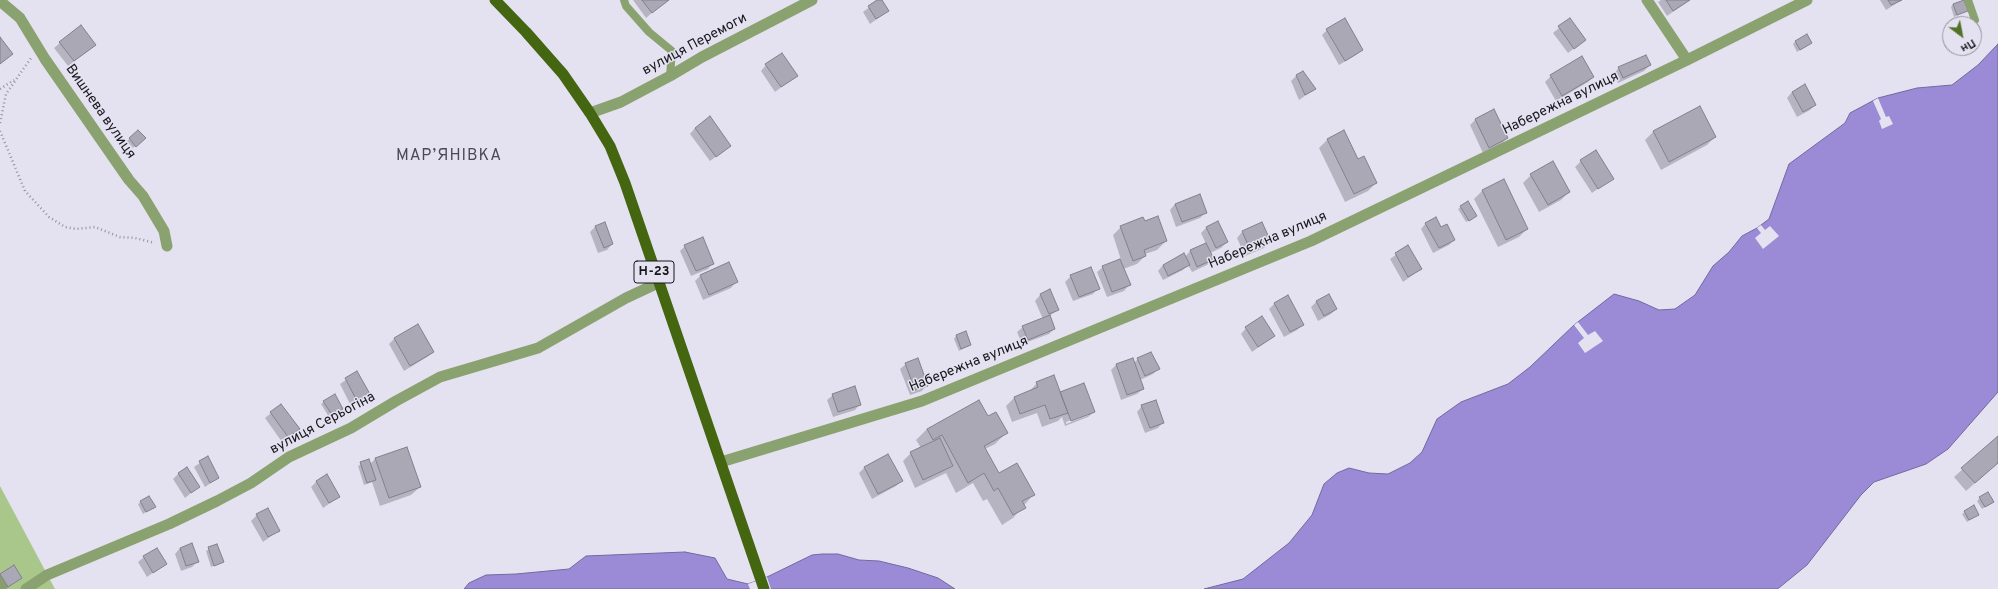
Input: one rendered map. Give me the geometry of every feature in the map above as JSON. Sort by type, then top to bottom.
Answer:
[{"type":"main road","name":"Н-23","points":[[495,0],[563,74],[590,112],[610,146],[764,589]]},
{"type":"street","name":"вулиця Перемоги","points":[[590,112],[621,102],[702,57],[812,0]]},
{"type":"street","points":[[1647,0],[1687,60]]},
{"type":"street","name":"Набережна вулиця","points":[[721,462],[922,401],[1311,241],[1687,60],[1807,0]]},
{"type":"street","name":"Вишнева вулиця","points":[[0,1],[20,18],[45,60],[129,180],[143,196],[164,231],[168,246]]},
{"type":"street","name":"вулиця Серьогіна","points":[[26,589],[47,575],[169,524],[217,501],[251,483],[288,457],[351,428],[440,377],[538,348],[626,298],[658,283]]},
{"type":"lane","points":[[624,0],[626,6],[649,32],[672,51],[670,76]]},
{"type":"lane","points":[[1968,0],[1974,16]]},
{"type":"path","points":[[0,124],[6,94],[31,58],[36,43]]},
{"type":"path","points":[[0,89],[16,78]]},
{"type":"path","points":[[0,132],[24,192],[49,217],[65,227],[76,229],[96,227],[120,237],[135,238],[168,246]]},
{"type":"green space","points":[[0,486],[55,589],[0,589]]},
{"type":"shaded area","points":[[1998,44],[1998,392],[1948,449],[1926,464],[1874,482],[1861,495],[1807,565],[1780,587],[1777,589],[1204,589],[1243,579],[1289,543],[1312,515],[1324,484],[1337,473],[1349,468],[1369,473],[1388,474],[1410,463],[1422,452],[1437,419],[1461,402],[1508,384],[1530,367],[1574,325],[1614,294],[1639,301],[1659,310],[1675,309],[1695,295],[1713,266],[1729,252],[1742,236],[1757,228],[1769,219],[1789,164],[1845,123],[1850,113],[1878,98],[1917,88],[1952,85],[1978,65]]},
{"type":"shaded area","points":[[685,552],[715,558],[727,579],[748,584],[767,577],[812,555],[838,554],[859,560],[879,561],[908,568],[938,578],[955,589],[464,589],[469,583],[486,575],[569,569],[586,556]]},
{"type":"pier","points":[[1878,98],[1886,117],[1889,116],[1893,124],[1882,129],[1879,121],[1881,119],[1873,101]]},
{"type":"pier","points":[[1761,225],[1765,230],[1770,226],[1779,236],[1763,249],[1755,238],[1761,233],[1757,228]]},
{"type":"pier","points":[[1578,322],[1588,335],[1595,331],[1603,341],[1585,353],[1578,343],[1584,338],[1574,325]]},
{"type":"pier","points":[[767,577],[771,589],[750,589],[748,584]]},
{"type":"building","points":[[642,0],[669,0],[652,13]]},
{"type":"building","points":[[877,0],[882,0],[889,11],[876,19],[868,6]]},
{"type":"building","points":[[1666,0],[1690,0],[1673,11]]},
{"type":"building","points":[[1888,0],[1902,0],[1891,5]]},
{"type":"building","points":[[1964,0],[1968,11],[1957,15],[1953,4]]},
{"type":"building","points":[[1345,18],[1363,50],[1345,61],[1326,29]]},
{"type":"building","points":[[1570,18],[1586,40],[1574,49],[1558,26]]},
{"type":"building","points":[[81,25],[96,45],[74,61],[59,42]]},
{"type":"building","points":[[1807,34],[1812,43],[1800,50],[1795,41]]},
{"type":"building","points":[[0,37],[13,54],[0,64]]},
{"type":"building","points":[[782,53],[798,76],[781,87],[765,64]]},
{"type":"building","points":[[1646,55],[1651,65],[1623,78],[1618,67]]},
{"type":"building","points":[[1582,56],[1594,77],[1562,96],[1550,75]]},
{"type":"building","points":[[1303,71],[1316,89],[1305,95],[1296,75]]},
{"type":"building","points":[[1805,84],[1816,105],[1803,112],[1792,92]]},
{"type":"building","points":[[1700,106],[1716,137],[1669,162],[1653,131]]},
{"type":"building","points":[[1494,109],[1508,138],[1489,148],[1475,119]]},
{"type":"building","points":[[710,116],[731,146],[716,157],[695,128]]},
{"type":"building","points":[[138,130],[146,138],[136,147],[129,138]]},
{"type":"building","points":[[1344,130],[1358,159],[1364,156],[1377,183],[1354,194],[1327,139]]},
{"type":"building","points":[[1596,150],[1614,179],[1598,189],[1580,160]]},
{"type":"building","points":[[1553,161],[1570,192],[1548,205],[1530,174]]},
{"type":"building","points":[[1504,179],[1528,229],[1506,240],[1482,190]]},
{"type":"building","points":[[1200,194],[1207,213],[1182,222],[1175,204]]},
{"type":"building","points":[[1468,201],[1477,216],[1469,221],[1460,206]]},
{"type":"building","points":[[1158,216],[1167,241],[1144,250],[1146,256],[1133,261],[1120,226],[1143,217],[1145,221]]},
{"type":"building","points":[[1436,217],[1441,227],[1447,224],[1455,240],[1439,248],[1425,223]]},
{"type":"building","points":[[1218,221],[1228,242],[1216,248],[1206,227]]},
{"type":"building","points":[[605,222],[613,244],[604,248],[595,226]]},
{"type":"building","points":[[1262,222],[1271,242],[1251,252],[1242,231]]},
{"type":"building","points":[[703,237],[714,264],[696,271],[684,245]]},
{"type":"building","points":[[1206,243],[1214,259],[1197,267],[1190,250]]},
{"type":"building","points":[[1408,245],[1422,269],[1408,277],[1395,253]]},
{"type":"building","points":[[1184,253],[1190,265],[1168,276],[1163,265]]},
{"type":"building","points":[[1120,259],[1131,285],[1112,292],[1102,266]]},
{"type":"building","points":[[729,262],[738,282],[709,295],[700,275]]},
{"type":"building","points":[[1091,267],[1100,289],[1079,297],[1070,275]]},
{"type":"building","points":[[1050,289],[1059,310],[1049,314],[1040,294]]},
{"type":"building","points":[[1329,294],[1337,309],[1324,316],[1316,301]]},
{"type":"building","points":[[1288,295],[1304,325],[1290,332],[1274,303]]},
{"type":"building","points":[[1050,315],[1055,329],[1028,340],[1022,326]]},
{"type":"building","points":[[1262,316],[1275,336],[1258,347],[1245,327]]},
{"type":"building","points":[[418,324],[434,352],[410,366],[394,338]]},
{"type":"building","points":[[966,331],[971,345],[961,349],[956,335]]},
{"type":"building","points":[[1151,352],[1160,369],[1145,376],[1137,358]]},
{"type":"building","points":[[918,358],[928,386],[915,390],[905,363]]},
{"type":"building","points":[[1133,358],[1144,389],[1127,395],[1116,364]]},
{"type":"building","points":[[357,371],[370,394],[357,401],[345,378]]},
{"type":"building","points":[[1054,375],[1068,413],[1050,419],[1045,405],[1020,414],[1014,397],[1038,387],[1036,382]]},
{"type":"building","points":[[1084,383],[1095,412],[1071,421],[1060,392]]},
{"type":"building","points":[[855,386],[861,405],[838,412],[832,394]]},
{"type":"building","points":[[335,394],[343,409],[332,415],[323,401]]},
{"type":"building","points":[[979,400],[988,416],[996,412],[1008,433],[984,446],[999,473],[1017,463],[1035,495],[1022,501],[1026,508],[1013,515],[998,488],[994,491],[984,473],[968,483],[942,435],[933,440],[927,429]]},
{"type":"building","points":[[1156,400],[1164,423],[1150,428],[1141,405]]},
{"type":"building","points":[[281,404],[300,429],[288,437],[270,412]]},
{"type":"building","points":[[1998,436],[1998,463],[1975,483],[1961,468]]},
{"type":"building","points":[[940,438],[953,466],[923,480],[910,452]]},
{"type":"building","points":[[407,447],[421,487],[389,498],[375,458]]},
{"type":"building","points":[[888,454],[903,481],[878,494],[864,467]]},
{"type":"building","points":[[208,456],[219,478],[210,483],[199,461]]},
{"type":"building","points":[[369,459],[376,480],[367,483],[360,462]]},
{"type":"building","points":[[187,467],[200,487],[191,493],[178,473]]},
{"type":"building","points":[[327,474],[340,497],[329,503],[316,481]]},
{"type":"building","points":[[1988,492],[1994,502],[1985,507],[1979,497]]},
{"type":"building","points":[[149,496],[156,507],[146,512],[140,501]]},
{"type":"building","points":[[1974,505],[1979,515],[1969,520],[1964,511]]},
{"type":"building","points":[[268,508],[280,531],[268,537],[256,514]]},
{"type":"building","points":[[192,543],[199,562],[186,566],[180,548]]},
{"type":"building","points":[[217,544],[224,562],[214,566],[208,547]]},
{"type":"building","points":[[157,548],[167,564],[153,573],[143,556]]},
{"type":"building","points":[[14,565],[22,578],[8,587],[0,574]]},
{"type":"district","name":"МАР’ЯНІВКА","points":[[449,157]]}]
